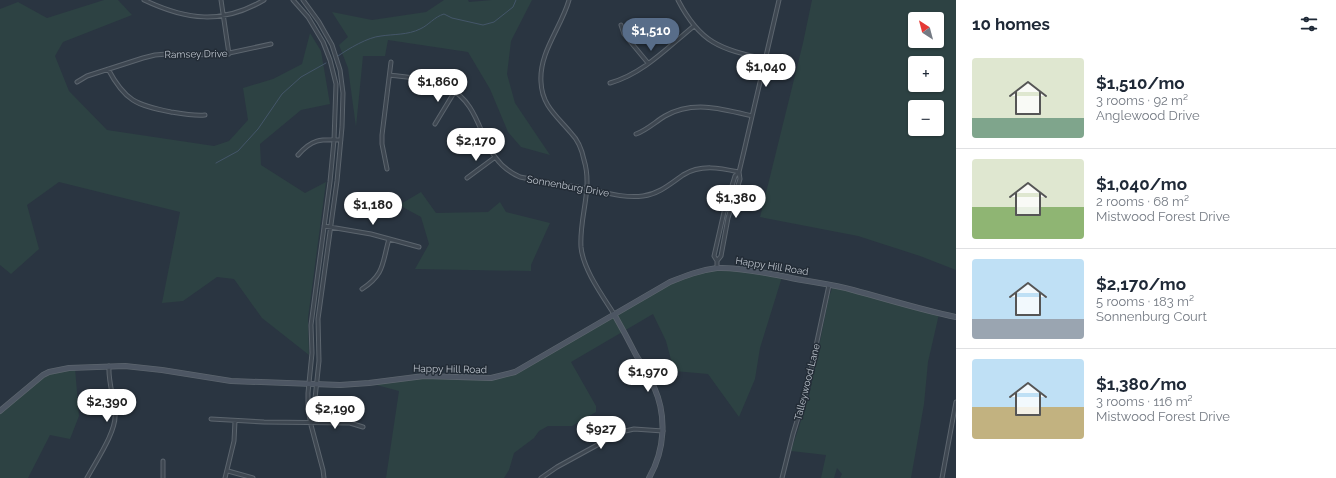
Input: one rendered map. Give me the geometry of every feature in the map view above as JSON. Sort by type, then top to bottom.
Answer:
[{"type":"street","points":[[144,0],[183,15],[202,17],[223,16],[244,10],[264,0]]},
{"type":"street","points":[[221,0],[228,54]]},
{"type":"street","points":[[293,0],[308,17],[327,51],[332,66],[336,93],[330,182],[311,325],[312,353],[308,408],[312,433],[324,478]]},
{"type":"street","points":[[303,0],[326,33],[334,51],[340,70],[343,93],[340,140],[331,227],[318,319],[319,361],[314,408],[310,420]]},
{"type":"street","points":[[569,0],[564,14],[548,46],[542,68],[541,82],[543,95],[549,108],[571,133],[580,147],[587,170],[587,189],[581,240],[582,253],[586,267],[655,388],[662,413],[663,431],[661,444],[658,458],[649,478]]},
{"type":"street","points":[[678,0],[694,26],[704,36],[721,47],[734,52],[765,59]]},
{"type":"street","points":[[717,261],[721,256],[728,218],[740,179],[739,172],[779,0]]},
{"type":"street","points":[[621,24],[624,34],[648,63]]},
{"type":"street","points":[[610,83],[628,77],[694,26]]},
{"type":"street","name":"Ramsey Drive","points":[[77,82],[87,76],[155,55],[180,54],[210,56],[228,54],[271,44]]},
{"type":"street","points":[[387,169],[382,144],[382,135],[391,62]]},
{"type":"street","points":[[108,69],[122,92],[133,101],[156,109],[192,115],[205,114]]},
{"type":"street","name":"Sonnenburg Drive","points":[[390,75],[434,82],[455,91],[472,109],[494,158],[508,171],[520,177],[630,196],[644,196],[666,188],[684,175],[695,170],[716,167],[739,172]]},
{"type":"street","points":[[435,124],[455,91]]},
{"type":"street","points":[[636,134],[666,116],[691,108],[718,108],[752,116]]},
{"type":"street","points":[[298,155],[312,142],[322,139],[340,140]]},
{"type":"street","points":[[467,178],[494,158]]},
{"type":"street","points":[[717,268],[717,261],[714,256],[724,212],[735,176],[739,172]]},
{"type":"street","points":[[324,226],[371,234],[419,247]]},
{"type":"street","points":[[362,289],[373,281],[381,270],[389,239]]},
{"type":"street","name":"Happy Hill Road","points":[[0,411],[36,380],[49,372],[69,368],[125,366],[162,370],[231,381],[340,386],[424,376],[486,379],[499,377],[515,372],[675,280],[695,272],[717,268],[737,269],[851,289],[913,307],[956,317]]},
{"type":"street","name":"Talleywood Lane","points":[[782,478],[807,388],[829,285]]},
{"type":"street","points":[[88,478],[115,424],[116,413],[109,380],[109,366]]},
{"type":"street","points":[[942,478],[956,402]]},
{"type":"street","points":[[211,419],[235,421],[310,420],[350,423],[363,427]]},
{"type":"street","points":[[226,478],[234,441],[235,421]]},
{"type":"street","points":[[542,478],[557,467],[621,432],[634,429],[663,431]]},
{"type":"street","points":[[163,478],[164,461]]},
{"type":"street","points":[[228,471],[253,478]]},
{"type":"green space","points":[[104,0],[118,0],[132,15],[63,42],[55,56],[69,91],[107,130],[214,146],[229,141],[248,120],[243,88],[273,79],[302,64],[310,33],[321,51],[330,104],[301,110],[260,144],[261,165],[305,193],[326,182],[308,318],[309,355],[262,318],[234,279],[217,277],[183,301],[162,303],[180,212],[59,182],[27,205],[39,249],[11,274],[0,265],[0,9],[18,2],[47,18]]},
{"type":"green space","points":[[444,0],[468,0],[469,2],[492,0],[532,0],[511,41],[507,74],[515,103],[550,155],[521,147],[508,132],[490,89],[468,52],[388,40],[385,56],[363,56],[356,127],[348,68],[339,45],[348,37],[332,12],[372,20],[426,12]]},
{"type":"green space","points":[[812,0],[956,0],[956,270],[920,256],[858,236],[760,217],[803,43]]},
{"type":"green space","points":[[421,192],[436,213],[488,212],[500,202],[506,212],[550,223],[531,265],[531,271],[415,269],[429,244],[421,217],[399,205]]},
{"type":"green space","points":[[727,268],[782,277],[760,348],[755,379],[739,417],[708,374],[674,371],[666,341],[653,314],[571,362],[596,406],[596,412],[572,426],[548,426],[539,431],[534,438],[514,453],[509,470],[504,478],[386,478],[399,391],[369,383],[409,377],[486,379],[507,375],[663,286],[695,272]]},
{"type":"green space","points":[[833,286],[939,314],[928,362],[924,404],[911,478],[840,478],[842,474],[837,468],[834,478],[821,478],[826,455],[791,451],[809,396],[829,297]]},
{"type":"green space","points":[[75,368],[79,416],[70,439],[50,435],[28,478],[0,478],[0,411],[43,375]]},
{"type":"waterway","points":[[338,56],[364,41],[376,37],[415,31],[444,14],[452,18],[483,25],[494,22],[513,7],[516,0]]},
{"type":"waterway","points":[[216,163],[238,151],[258,129],[282,94],[301,77],[326,63]]}]
